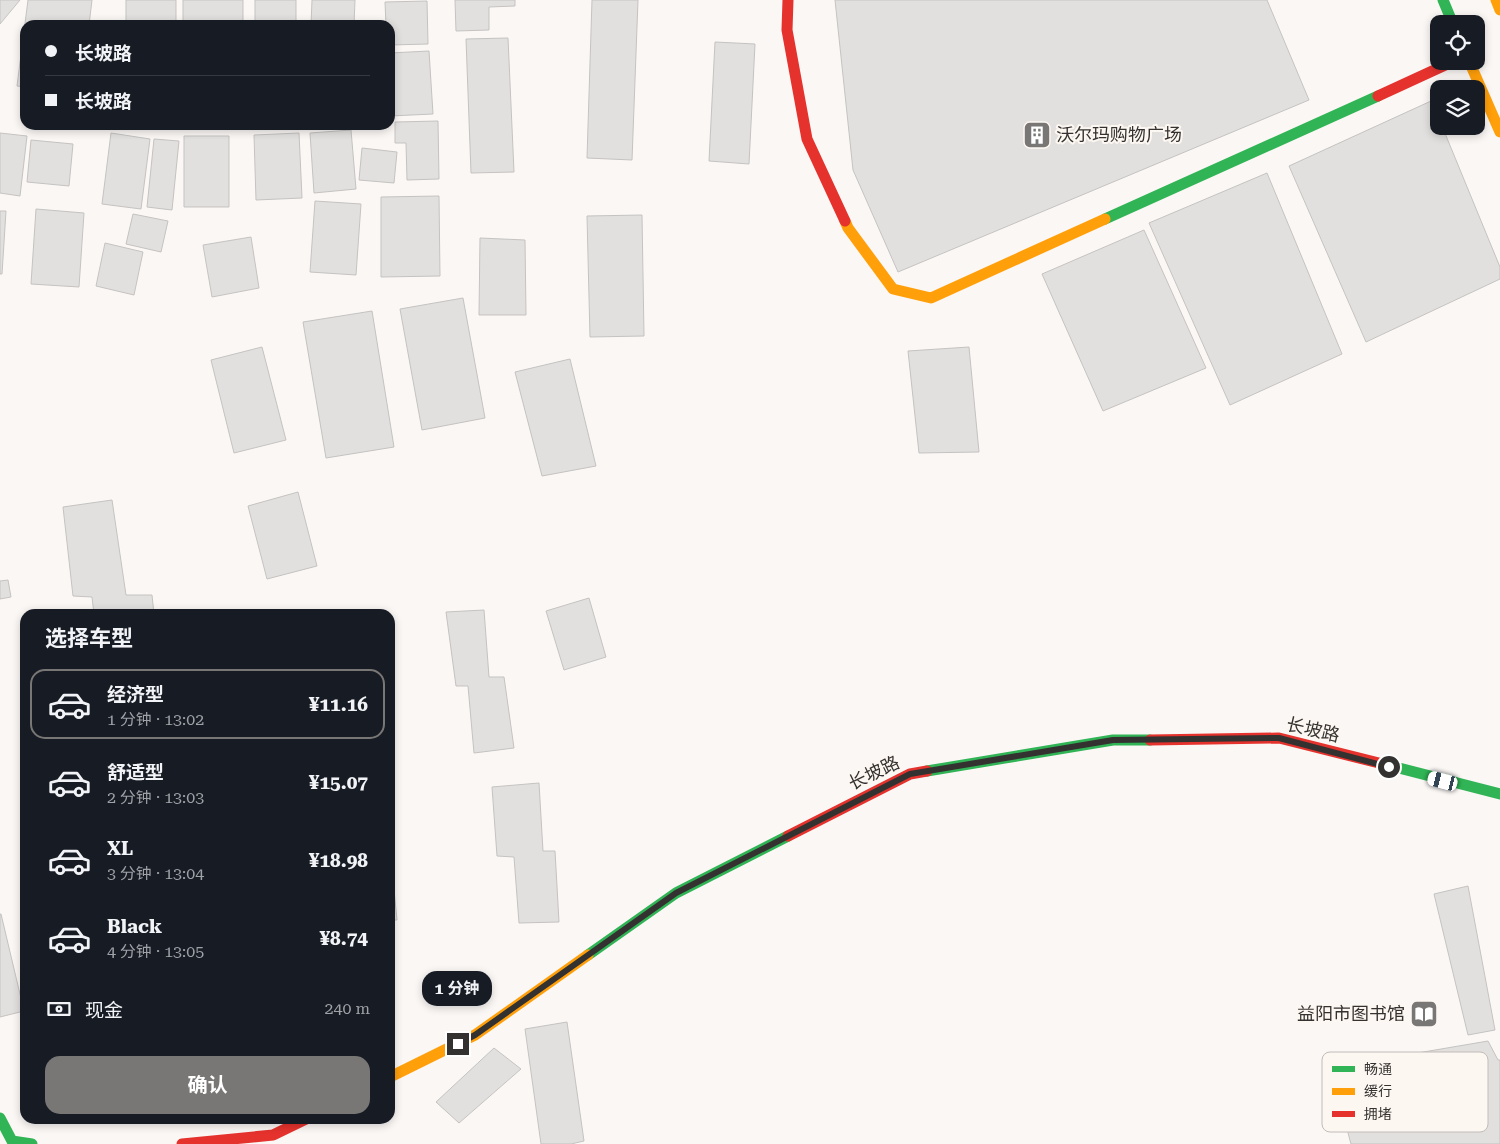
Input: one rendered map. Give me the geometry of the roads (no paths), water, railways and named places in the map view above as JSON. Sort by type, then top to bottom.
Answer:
[{"type":"street","points":[[788,0],[787,30],[807,138],[848,228],[893,289],[931,298],[1434,70]]},
{"type":"street","points":[[1443,0],[1449,15]]},
{"type":"street","points":[[1496,0],[1500,10]]},
{"type":"street","points":[[1473,70],[1500,132]]},
{"type":"street","name":"长坡路","points":[[395,1075],[475,1035],[676,893],[910,774],[1113,740],[1279,738],[1500,794]]},
{"type":"street","points":[[0,1118],[12,1141],[32,1144]]},
{"type":"street","points":[[182,1144],[273,1135],[296,1124]]},
{"type":"place","name":"沃尔玛购物广场","points":[[1037,135]]},
{"type":"place","name":"益阳市图书馆","points":[[1424,1014]]}]
